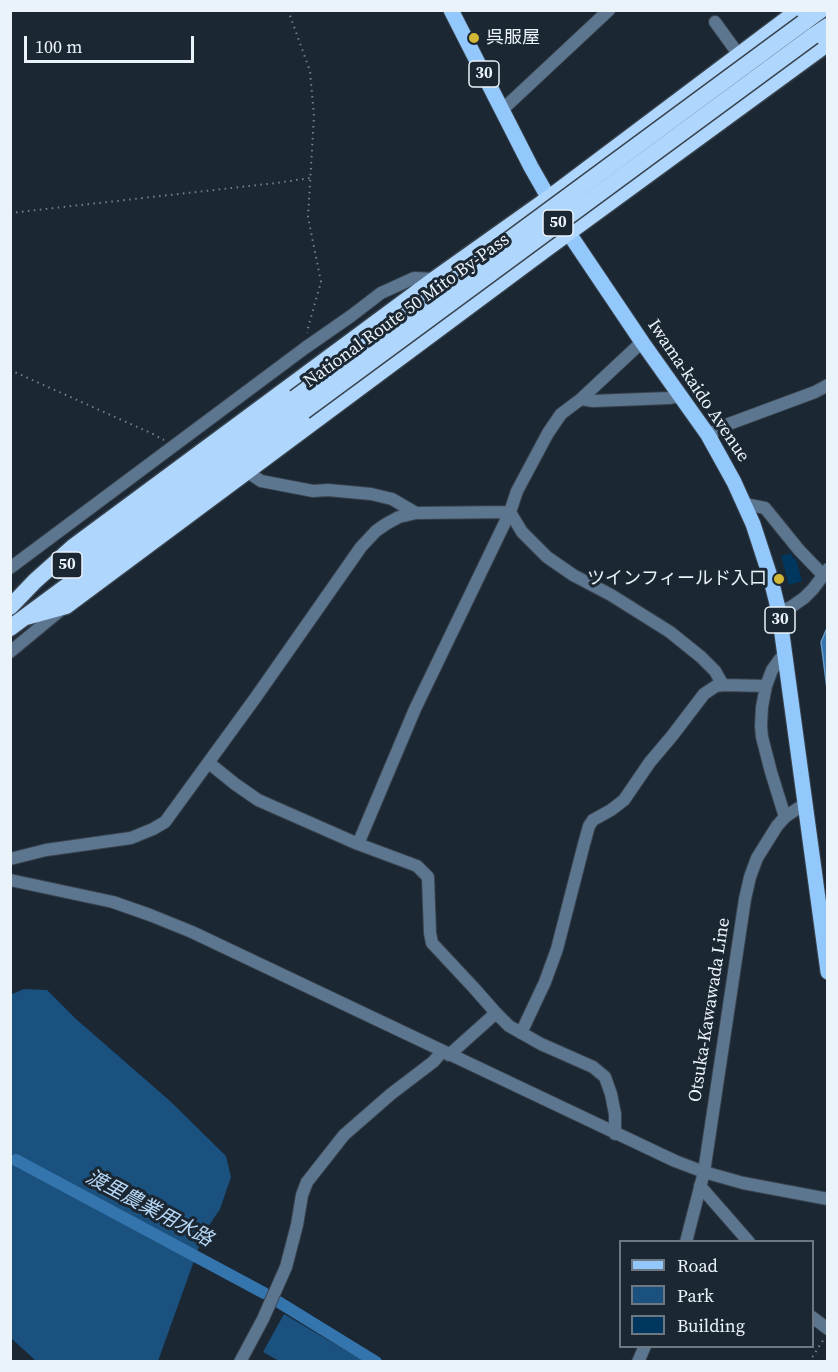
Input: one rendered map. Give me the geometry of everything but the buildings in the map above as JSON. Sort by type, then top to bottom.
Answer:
[{"type":"highway","name":"National Route 50 Mito By-Pass","points":[[10,607],[299,405],[811,28],[821,10]]},
{"type":"highway","name":"National Route 50 Mito By-Pass","points":[[811,28],[828,26]]},
{"type":"highway","points":[[10,607],[73,547],[435,279],[549,198],[739,55],[811,28]]},
{"type":"highway","points":[[26,617],[66,606],[568,232],[811,28]]},
{"type":"highway","name":"National Route 50 Mito By-Pass","points":[[10,628],[299,405]]},
{"type":"main road","name":"Iwama-kaido Avenue","points":[[452,10],[502,110],[568,232],[708,435],[745,504],[761,547],[779,612],[828,972]]},
{"type":"street","points":[[502,110],[609,10]]},
{"type":"street","points":[[715,22],[739,55]]},
{"type":"street","points":[[10,568],[381,293],[414,278],[435,279]]},
{"type":"street","points":[[358,844],[415,709],[510,512],[517,491],[548,434],[561,414],[581,399],[642,342]]},
{"type":"street","points":[[708,435],[726,425],[828,385]]},
{"type":"street","points":[[581,399],[615,400],[680,396]]},
{"type":"street","points":[[246,471],[261,481],[313,492],[328,490],[382,496],[416,513]]},
{"type":"street","points":[[745,504],[765,508],[799,550],[826,573],[804,598],[779,612]]},
{"type":"street","points":[[10,858],[46,850],[131,838],[165,822],[361,547],[386,524],[399,517],[416,513],[510,512]]},
{"type":"street","points":[[510,512],[522,532],[547,557],[573,575],[611,595],[670,632],[701,657],[715,671],[723,685]]},
{"type":"street","points":[[10,652],[66,606]]},
{"type":"street","points":[[785,817],[762,737],[762,707],[772,670],[786,654]]},
{"type":"street","points":[[521,1034],[545,982],[557,949],[589,826],[593,820],[624,800],[650,762],[704,694],[716,686],[723,685],[766,686]]},
{"type":"street","points":[[209,762],[258,800],[358,844],[417,866],[429,877],[432,943],[509,1026],[541,1044],[593,1067],[605,1077],[615,1114],[615,1134]]},
{"type":"street","name":"Otsuka-Kawawada Line","points":[[686,1240],[704,1172],[747,888],[757,858],[777,826],[785,817],[806,803]]},
{"type":"street","points":[[10,880],[113,902],[192,932],[675,1161],[743,1183],[828,1199]]},
{"type":"street","points":[[240,1362],[263,1319],[286,1267],[307,1182],[344,1135],[391,1094],[496,1013]]},
{"type":"street","points":[[700,1186],[747,1240]]},
{"type":"street","points":[[814,1318],[828,1329]]},
{"type":"street","points":[[638,1362],[645,1348]]},
{"type":"path","points":[[288,10],[310,71],[314,116],[308,217],[321,282],[305,348]]},
{"type":"path","points":[[10,213],[310,178]]},
{"type":"path","points":[[10,370],[153,434],[174,447]]},
{"type":"path","points":[[809,1362],[828,1334]]},
{"type":"green space","points":[[24,989],[47,990],[76,1019],[170,1101],[226,1156],[231,1177],[220,1209],[204,1233],[158,1361],[36,1361],[11,1338],[10,995]]},
{"type":"green space","points":[[284,1314],[364,1361],[279,1361],[263,1352]]},
{"type":"shaded area","points":[[828,628],[827,689],[821,642]]},
{"type":"waterway","name":"渡里農業用水路","points":[[16,1160],[264,1293]]},
{"type":"waterway","name":"渡里農業用水路","points":[[277,1301],[376,1362]]},
{"type":"place","name":"呉服屋","points":[[474,38]]},
{"type":"place","name":"ツインフィールド入口","points":[[779,579]]}]
